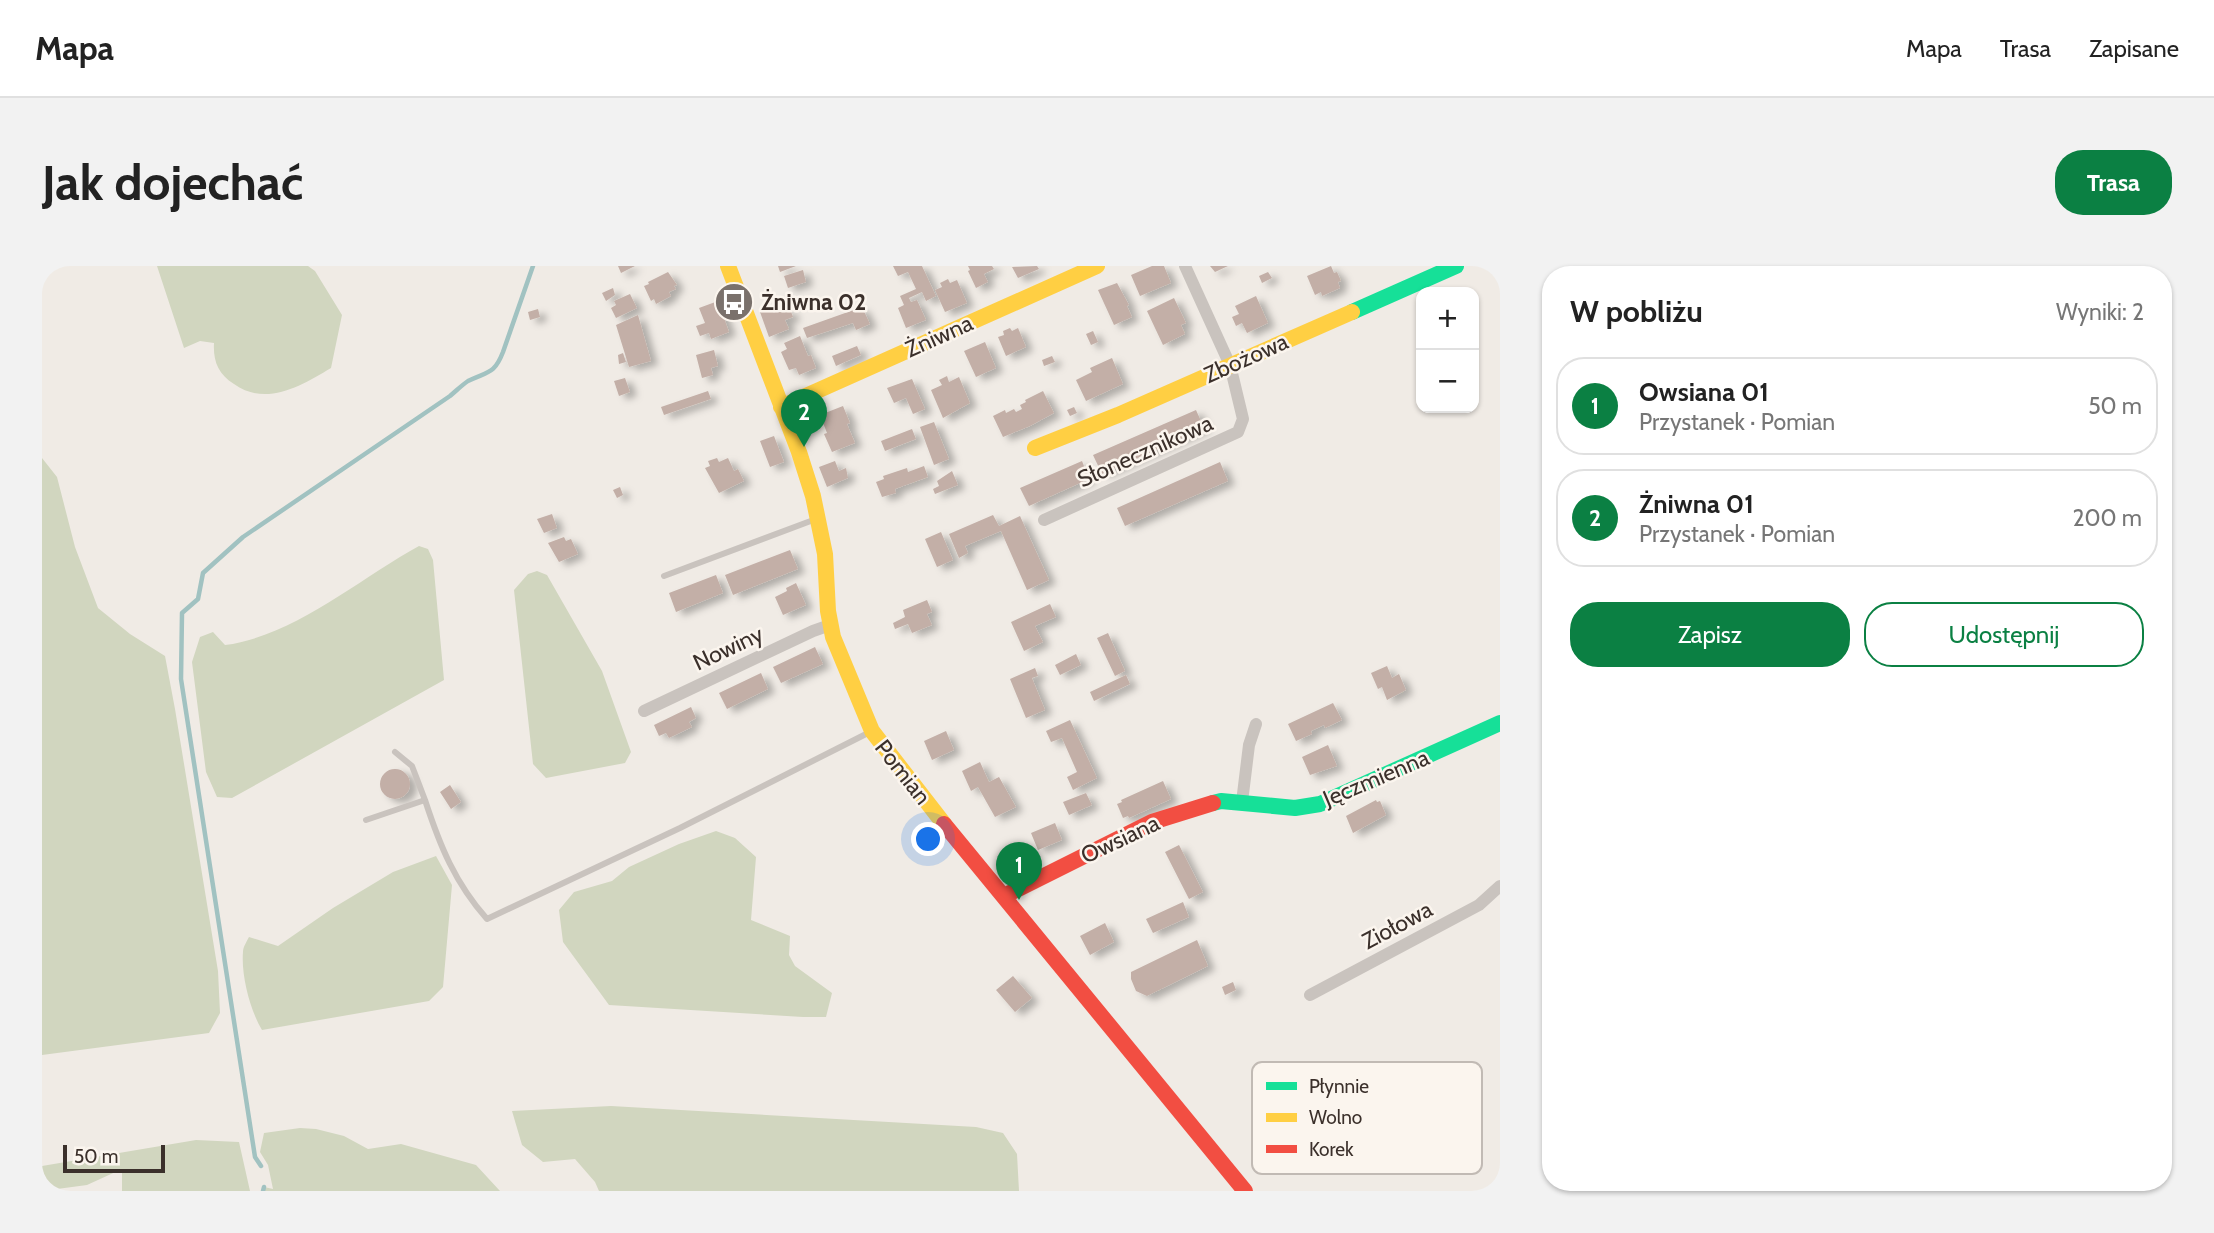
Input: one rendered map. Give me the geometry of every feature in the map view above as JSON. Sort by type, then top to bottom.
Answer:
[{"type":"street","name":"Pomian","points":[[728,266],[799,452],[819,519],[825,554],[830,625],[851,685],[872,731],[911,784],[1244,1191]]},
{"type":"street","name":"Żniwna","points":[[781,407],[1097,266]]},
{"type":"street","name":"Słonecznikowa","points":[[1044,520],[1238,432],[1243,419],[1230,365],[1185,266]]},
{"type":"street","name":"Zbożowa","points":[[1035,447],[1118,415],[1456,266]]},
{"type":"street","name":"Nowiny","points":[[644,711],[830,625]]},
{"type":"street","name":"Jęczmienna","points":[[1242,802],[1295,808],[1320,804],[1500,723]]},
{"type":"street","points":[[1242,802],[1249,746],[1256,724]]},
{"type":"street","name":"Owsiana","points":[[1004,895],[1188,804],[1242,802]]},
{"type":"street","name":"Ziołowa","points":[[1310,995],[1479,905],[1500,886]]},
{"type":"lane","points":[[664,576],[800,523],[819,519]]},
{"type":"lane","points":[[395,751],[412,766],[439,843],[466,896],[487,919],[680,828],[872,731]]},
{"type":"lane","points":[[366,820],[425,800]]},
{"type":"green space","points":[[157,266],[308,266],[315,271],[342,315],[331,368],[296,387],[271,394],[246,391],[234,384],[224,376],[218,366],[214,356],[214,343],[200,341],[184,348]]},
{"type":"green space","points":[[42,458],[57,477],[75,547],[98,608],[130,634],[165,656],[218,971],[220,1013],[209,1033],[42,1055]]},
{"type":"green space","points":[[419,546],[428,549],[433,560],[444,680],[232,798],[217,797],[206,772],[192,662],[200,637],[213,632],[225,645],[251,640],[276,630],[325,604]]},
{"type":"green space","points":[[537,571],[547,575],[602,671],[631,752],[625,763],[546,778],[533,764],[514,590],[528,574]]},
{"type":"green space","points":[[716,831],[735,838],[756,857],[751,920],[790,936],[789,955],[795,966],[832,993],[826,1017],[609,1005],[563,942],[559,910],[574,892],[612,881],[629,867],[679,844]]},
{"type":"green space","points":[[436,856],[452,885],[443,987],[429,1001],[262,1030],[250,1003],[243,971],[243,950],[249,937],[278,946],[333,908],[393,872]]},
{"type":"green space","points":[[611,1106],[976,1127],[1003,1133],[1017,1154],[1019,1191],[599,1191],[595,1182],[575,1159],[543,1162],[522,1145],[512,1111]]},
{"type":"green space","points":[[300,1128],[344,1136],[368,1149],[401,1144],[476,1165],[500,1191],[264,1191],[264,1187],[273,1189],[268,1165],[260,1152],[264,1133]]},
{"type":"green space","points":[[196,1140],[239,1142],[250,1191],[122,1191],[122,1169],[87,1185],[42,1191],[42,1166]]},
{"type":"building","points":[[618,266],[635,266],[621,273]]},
{"type":"building","points":[[778,266],[796,266],[780,272]]},
{"type":"building","points":[[893,266],[922,266],[936,296],[926,301],[922,292],[909,298],[911,302],[917,300],[926,320],[906,328],[898,308],[904,305],[900,296],[916,289],[908,272],[898,276]]},
{"type":"building","points":[[968,266],[992,266],[994,269],[984,274],[988,282],[976,288]]},
{"type":"building","points":[[1037,266],[1039,269],[1018,278],[1012,267]]},
{"type":"building","points":[[1152,266],[1164,266],[1171,283],[1140,296],[1131,275]]},
{"type":"building","points":[[1210,266],[1228,266],[1215,272]]},
{"type":"building","points":[[1331,266],[1341,281],[1338,282],[1340,288],[1322,296],[1321,292],[1315,295],[1307,276]]},
{"type":"building","points":[[803,270],[806,282],[788,288],[784,276]]},
{"type":"building","points":[[668,272],[677,285],[674,286],[676,289],[669,292],[671,296],[656,304],[654,299],[651,301],[644,286]]},
{"type":"building","points":[[1268,272],[1272,278],[1262,283],[1259,276]]},
{"type":"building","points":[[948,279],[950,283],[957,280],[967,303],[945,312],[935,290],[942,287],[940,283]]},
{"type":"building","points":[[1117,283],[1132,317],[1114,325],[1098,290]]},
{"type":"building","points":[[613,288],[615,295],[606,301],[602,293]]},
{"type":"building","points":[[630,294],[637,308],[616,318],[611,308],[616,305],[614,301]]},
{"type":"building","points":[[1256,296],[1268,323],[1247,333],[1242,323],[1236,326],[1232,317],[1239,314],[1235,306]]},
{"type":"building","points":[[1174,298],[1186,323],[1181,325],[1185,334],[1163,345],[1147,311]]},
{"type":"building","points":[[718,301],[729,332],[711,339],[709,333],[700,336],[696,326],[705,323],[699,308]]},
{"type":"building","points":[[780,304],[783,312],[790,309],[793,317],[785,320],[789,329],[769,337],[760,312]]},
{"type":"building","points":[[862,307],[870,324],[856,330],[853,323],[807,338],[803,328]]},
{"type":"building","points":[[538,309],[540,317],[530,320],[528,312]]},
{"type":"building","points":[[638,315],[651,361],[629,367],[616,325]]},
{"type":"building","points":[[1010,328],[1012,331],[1018,328],[1026,347],[1006,356],[998,337]]},
{"type":"building","points":[[1093,331],[1098,342],[1091,345],[1086,334]]},
{"type":"building","points":[[800,336],[816,368],[799,375],[796,368],[789,370],[781,352],[787,349],[784,343]]},
{"type":"building","points":[[985,342],[996,368],[976,377],[964,351]]},
{"type":"building","points":[[857,346],[861,355],[836,366],[832,356]]},
{"type":"building","points":[[714,350],[718,366],[711,368],[713,375],[702,378],[696,355]]},
{"type":"building","points":[[623,353],[626,362],[619,364],[618,355]]},
{"type":"building","points":[[1052,356],[1055,362],[1044,366],[1042,360]]},
{"type":"building","points":[[1112,358],[1123,384],[1086,401],[1076,380],[1092,372],[1090,368]]},
{"type":"building","points":[[947,376],[949,382],[959,377],[970,403],[943,418],[931,390],[942,385],[939,380]]},
{"type":"building","points":[[625,378],[630,392],[619,396],[614,381]]},
{"type":"building","points":[[912,379],[925,409],[913,414],[906,398],[894,403],[887,388]]},
{"type":"building","points":[[708,391],[711,399],[664,415],[661,407]]},
{"type":"building","points":[[1043,391],[1054,413],[1003,437],[993,416],[1005,410],[1006,413],[1022,409],[1020,405],[1026,402],[1025,400]]},
{"type":"building","points":[[843,406],[855,443],[832,452],[820,415]]},
{"type":"building","points":[[1074,407],[1077,413],[1070,416],[1067,410]]},
{"type":"building","points":[[1196,410],[1204,428],[1102,474],[1093,455]]},
{"type":"building","points":[[934,422],[949,459],[934,465],[920,427]]},
{"type":"building","points":[[912,429],[916,439],[885,451],[881,441]]},
{"type":"building","points":[[774,436],[784,462],[770,467],[760,441]]},
{"type":"building","points":[[717,458],[719,462],[728,458],[734,471],[738,469],[744,481],[719,493],[705,468],[710,466],[708,461]]},
{"type":"building","points":[[835,461],[839,471],[846,468],[848,478],[827,487],[819,467]]},
{"type":"building","points":[[1082,461],[1089,479],[1029,506],[1020,488]]},
{"type":"building","points":[[1220,462],[1228,481],[1125,526],[1117,508]]},
{"type":"building","points":[[924,466],[928,477],[895,489],[896,493],[882,497],[876,482],[884,479],[883,476]]},
{"type":"building","points":[[952,471],[958,485],[935,494],[933,489],[939,486],[937,481]]},
{"type":"building","points":[[620,487],[623,495],[617,498],[613,490]]},
{"type":"building","points":[[552,514],[557,528],[544,533],[537,519]]},
{"type":"building","points":[[993,515],[999,526],[1020,516],[1049,580],[1027,590],[1001,531],[965,546],[968,553],[959,558],[949,534]]},
{"type":"building","points":[[941,532],[953,560],[937,567],[925,539]]},
{"type":"building","points":[[564,537],[566,541],[571,539],[578,554],[559,562],[548,543]]},
{"type":"building","points":[[790,550],[798,569],[733,595],[725,575]]},
{"type":"building","points":[[716,575],[723,593],[676,612],[669,593]]},
{"type":"building","points":[[796,583],[806,605],[783,615],[775,597]]},
{"type":"building","points":[[927,600],[932,612],[927,614],[932,625],[912,633],[908,624],[895,629],[893,623],[905,617],[903,610]]},
{"type":"building","points":[[1050,604],[1056,617],[1035,626],[1043,642],[1024,651],[1011,622]]},
{"type":"building","points":[[1108,633],[1125,671],[1115,676],[1097,638]]},
{"type":"building","points":[[815,647],[823,664],[781,683],[773,667]]},
{"type":"building","points":[[1076,654],[1081,665],[1060,675],[1055,665]]},
{"type":"building","points":[[1387,666],[1392,678],[1399,674],[1406,690],[1387,700],[1382,687],[1378,689],[1371,673]]},
{"type":"building","points":[[1035,668],[1038,676],[1032,678],[1045,710],[1026,718],[1010,679]]},
{"type":"building","points":[[761,673],[768,689],[727,709],[719,693]]},
{"type":"building","points":[[1126,675],[1130,684],[1094,701],[1090,692]]},
{"type":"building","points":[[1333,703],[1342,720],[1325,728],[1324,725],[1296,741],[1288,724]]},
{"type":"building","points":[[691,707],[696,718],[689,722],[692,727],[669,738],[666,733],[659,736],[654,725]]},
{"type":"building","points":[[1070,720],[1097,778],[1073,790],[1067,777],[1077,772],[1062,738],[1051,742],[1046,731]]},
{"type":"building","points":[[946,731],[954,750],[932,760],[924,741]]},
{"type":"building","points":[[1328,745],[1337,766],[1310,775],[1302,757]]},
{"type":"building","points":[[980,762],[989,782],[999,777],[1016,807],[995,817],[978,787],[971,791],[962,771]]},
{"type":"building","points":[[395,769],[405,774],[410,784],[405,794],[395,799],[385,794],[380,784],[385,774]]},
{"type":"building","points":[[1163,781],[1171,799],[1129,818],[1123,818],[1117,804],[1122,802],[1121,800]]},
{"type":"building","points":[[450,785],[461,802],[451,809],[440,792]]},
{"type":"building","points":[[1086,793],[1092,805],[1069,815],[1063,802]]},
{"type":"building","points":[[1376,800],[1380,801],[1386,815],[1353,833],[1346,816]]},
{"type":"building","points":[[1055,823],[1062,840],[1038,850],[1031,833]]},
{"type":"building","points":[[1179,845],[1203,892],[1189,899],[1165,852]]},
{"type":"building","points":[[1183,902],[1189,917],[1153,933],[1146,919]]},
{"type":"building","points":[[1105,923],[1114,942],[1090,955],[1080,936]]},
{"type":"building","points":[[1197,940],[1208,966],[1147,996],[1136,991],[1131,972]]},
{"type":"building","points":[[1013,976],[1032,998],[1015,1012],[996,990]]},
{"type":"building","points":[[1233,982],[1236,990],[1225,995],[1222,987]]},
{"type":"waterway","points":[[261,1166],[255,1157],[181,679],[182,613],[198,599],[203,573],[243,537],[468,381],[493,369],[503,352],[533,266]]},
{"type":"waterway","points":[[263,1191],[264,1187]]},
{"type":"traffic: fast","points":[[1352,312],[1456,266]]},
{"type":"traffic: fast","points":[[1213,803],[1221,801],[1295,808],[1320,804],[1500,723]]},
{"type":"traffic: slow","points":[[728,266],[799,452],[813,496],[825,554],[828,611],[833,637],[872,731],[944,824]]},
{"type":"traffic: slow","points":[[781,407],[1097,266]]},
{"type":"traffic: slow","points":[[1035,448],[1118,415],[1352,312]]},
{"type":"traffic: jam","points":[[1004,896],[1152,822],[1213,803]]},
{"type":"traffic: jam","points":[[944,824],[1245,1191]]},
{"type":"place","name":"Żniwna 02","points":[[734,302]]},
{"type":"place","name":"Żniwna 01","points":[[804,447]]},
{"type":"place","name":"Owsiana 01","points":[[1019,900]]}]
